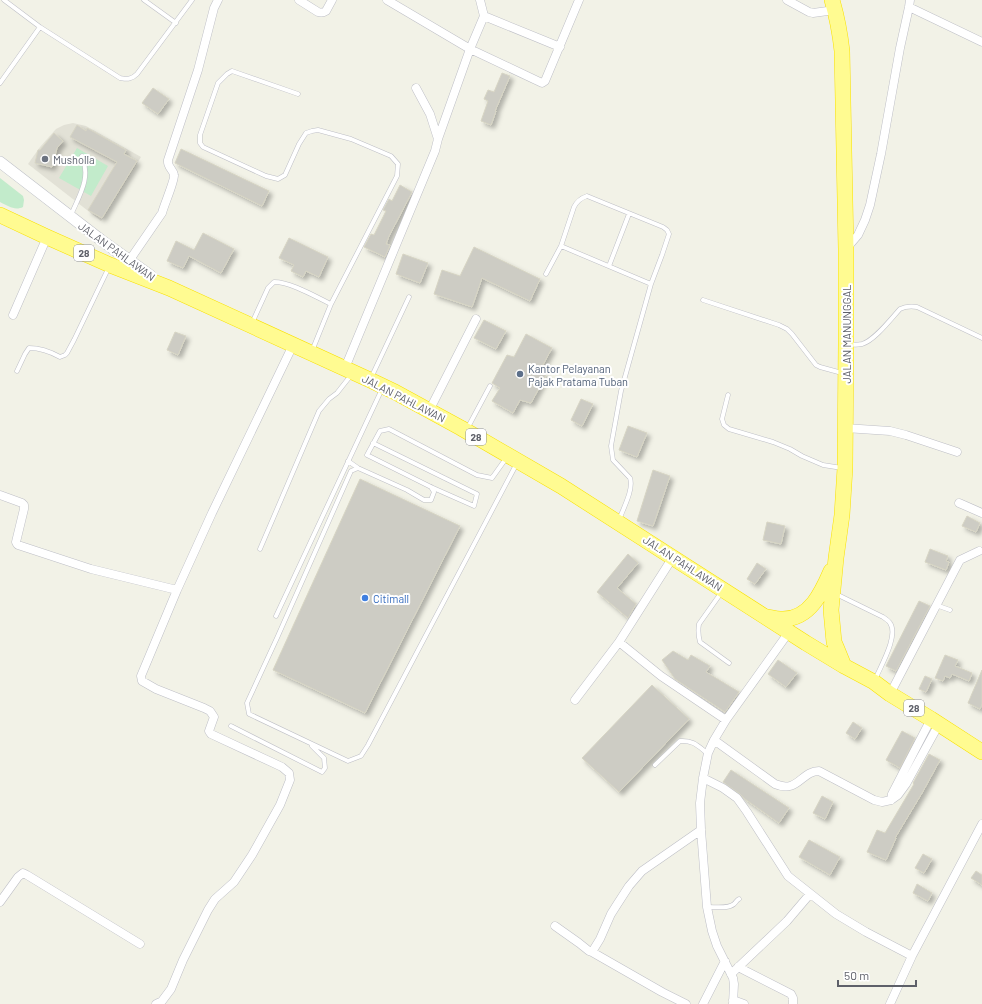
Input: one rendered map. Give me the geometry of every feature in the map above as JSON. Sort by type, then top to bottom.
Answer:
[{"type":"highway","name":"JALAN MANUNGGAL","points":[[833,5],[841,35],[842,51],[846,249],[846,428],[842,515],[831,610],[833,633],[837,649],[844,666]]},
{"type":"highway","name":"28","points":[[0,215],[110,265],[169,288]]},
{"type":"highway","name":"JALAN PAHLAWAN","points":[[169,288],[377,383],[466,431],[561,486],[844,666]]},
{"type":"highway","points":[[767,617],[784,619],[796,617],[807,612],[824,586],[836,558]]},
{"type":"highway","name":"28","points":[[844,666],[874,682],[890,694],[982,752]]},
{"type":"main road","name":"JALAN PAHLAWAN","points":[[0,162],[129,261],[169,288]]},
{"type":"street","points":[[129,261],[162,213],[174,174],[168,165],[168,160],[198,70],[214,8],[218,0]]},
{"type":"street","points":[[299,0],[320,13],[326,11],[332,0]]},
{"type":"street","points":[[386,0],[470,49],[541,83],[545,81],[579,0]]},
{"type":"street","points":[[349,370],[432,158],[470,49],[484,16],[480,0]]},
{"type":"street","points":[[787,0],[813,13],[833,5]]},
{"type":"street","points":[[846,249],[858,235],[870,205],[910,3],[982,42]]},
{"type":"street","points":[[484,16],[560,47]]},
{"type":"street","points":[[416,88],[430,114],[438,139]]},
{"type":"street","points":[[13,315],[47,237]]},
{"type":"street","points":[[429,411],[476,319]]},
{"type":"street","points":[[156,1004],[162,1001],[171,989],[183,960],[215,899],[234,882],[252,856],[280,805],[290,780],[289,773],[282,767],[211,734],[209,731],[214,717],[210,711],[142,681],[142,673],[177,590],[293,345]]},
{"type":"street","points":[[846,428],[890,431],[957,452]]},
{"type":"street","points":[[0,495],[24,505],[16,544],[91,569],[177,590]]},
{"type":"street","points":[[960,503],[982,513]]},
{"type":"street","points":[[890,694],[960,560],[979,551]]},
{"type":"street","points":[[575,700],[619,642],[673,557]]},
{"type":"street","points":[[744,1004],[733,1002],[733,978],[717,946],[707,907],[700,804],[703,778],[708,753],[714,740],[726,720],[789,632]]},
{"type":"street","points":[[619,642],[661,676],[726,720]]},
{"type":"street","points":[[714,740],[775,784],[790,786],[810,772],[819,771],[874,800],[882,802],[896,797],[906,784],[935,721]]},
{"type":"street","points":[[703,778],[723,788],[737,798],[788,876],[836,914],[866,932],[912,956]]},
{"type":"street","points":[[890,1004],[912,956],[982,824]]},
{"type":"street","points":[[592,952],[600,939],[611,914],[629,886],[642,871],[701,830]]},
{"type":"street","points":[[0,902],[18,877],[23,873],[140,944]]},
{"type":"street","points":[[731,974],[787,921],[810,894]]},
{"type":"street","points":[[555,926],[589,951],[686,1004]]},
{"type":"street","points":[[703,1004],[725,962]]},
{"type":"street","points":[[738,968],[791,994],[793,1004]]},
{"type":"lane","points":[[4,0],[40,27],[120,78],[128,80],[137,74],[192,0]]},
{"type":"lane","points":[[144,0],[176,23]]},
{"type":"lane","points":[[0,83],[40,27]]},
{"type":"lane","points":[[298,94],[232,71],[218,83],[200,135],[200,143],[202,147],[266,176],[278,179],[285,175],[299,144],[306,133],[318,130],[351,139],[391,156],[398,164],[397,176],[331,304],[311,353]]},
{"type":"lane","points":[[70,217],[85,180],[85,165],[82,156]]},
{"type":"lane","points":[[546,274],[561,246],[575,203],[583,197],[587,196],[663,227],[669,234],[651,284],[621,391],[611,446],[613,460],[630,478],[631,482],[630,493],[618,522]]},
{"type":"lane","points":[[609,266],[629,214]]},
{"type":"lane","points":[[561,246],[651,284]]},
{"type":"lane","points":[[17,371],[29,348],[52,353],[60,357],[67,353],[110,265]]},
{"type":"lane","points":[[251,325],[268,288],[274,282],[280,282],[301,290],[331,304]]},
{"type":"lane","points":[[276,616],[348,461],[409,297]]},
{"type":"lane","points":[[703,300],[780,325],[787,329],[816,365],[846,374]]},
{"type":"lane","points":[[846,344],[856,345],[867,342],[874,337],[900,309],[910,306],[917,307],[982,338]]},
{"type":"lane","points":[[260,549],[319,411],[329,399],[337,393],[349,370]]},
{"type":"lane","points":[[466,431],[490,386]]},
{"type":"lane","points":[[728,395],[722,419],[724,425],[729,430],[790,449],[823,465],[845,468]]},
{"type":"lane","points":[[374,443],[477,494],[474,506],[431,487],[368,455],[374,443],[380,431],[389,430],[477,475],[492,478],[513,458]]},
{"type":"lane","points":[[358,468],[351,471],[247,703],[249,714],[348,761],[361,756],[372,738],[513,458]]},
{"type":"lane","points":[[348,461],[358,468],[407,490],[424,500],[431,500],[434,495],[431,487]]},
{"type":"lane","points":[[723,589],[699,624],[698,635],[700,642],[729,664]]},
{"type":"lane","points":[[833,592],[890,622],[893,634],[892,640],[874,682]]},
{"type":"lane","points":[[936,605],[950,610]]},
{"type":"lane","points":[[231,726],[322,772],[326,768],[324,758],[309,743]]},
{"type":"lane","points":[[655,765],[680,740],[692,742],[708,753]]},
{"type":"lane","points":[[707,907],[730,906],[739,898]]},
{"type":"shaded area","points":[[73,123],[86,126],[141,157],[101,221],[28,164],[40,147],[56,129]]},
{"type":"green space","points":[[77,148],[108,166],[91,196],[59,178]]},
{"type":"green space","points":[[0,178],[23,196],[23,207],[14,208],[0,202]]},
{"type":"building","points":[[502,73],[510,76],[495,111],[491,125],[481,121],[488,101],[484,99],[488,90],[494,92]]},
{"type":"building","points":[[153,88],[169,99],[158,114],[142,103]]},
{"type":"building","points":[[77,125],[86,131],[87,128],[126,150],[124,154],[137,161],[102,218],[88,210],[117,162],[70,137]]},
{"type":"building","points":[[54,133],[63,141],[57,148],[52,167],[35,163],[38,150],[40,150]]},
{"type":"building","points":[[181,149],[269,191],[262,206],[175,163]]},
{"type":"building","points":[[400,185],[412,192],[389,236],[386,244],[390,245],[385,257],[364,247],[371,234],[374,235],[386,211],[383,210],[389,199],[392,201]]},
{"type":"building","points":[[203,233],[234,249],[221,273],[189,256],[183,268],[167,261],[176,241],[194,250]]},
{"type":"building","points":[[289,238],[328,257],[319,277],[306,271],[303,277],[291,271],[294,265],[279,258]]},
{"type":"building","points":[[474,247],[540,279],[530,301],[482,278],[472,307],[434,294],[442,270],[460,276]]},
{"type":"building","points":[[403,254],[428,263],[420,283],[396,274]]},
{"type":"building","points":[[484,320],[506,331],[496,349],[474,338]]},
{"type":"building","points":[[175,332],[186,336],[178,355],[167,350]]},
{"type":"building","name":"Kantor Pelayanan Pajak Pratama Tuban","points":[[526,334],[552,348],[539,372],[546,375],[531,403],[520,400],[513,413],[492,401],[500,388],[492,383],[507,355],[514,357]]},
{"type":"building","points":[[581,399],[593,404],[582,426],[571,420]]},
{"type":"building","points":[[628,426],[647,433],[637,457],[619,450]]},
{"type":"building","points":[[653,470],[670,476],[653,526],[637,521]]},
{"type":"building","name":"Citimall","points":[[360,479],[460,526],[365,713],[273,670]]},
{"type":"building","points":[[967,516],[980,523],[976,532],[962,526]]},
{"type":"building","points":[[767,522],[785,526],[781,544],[763,540]]},
{"type":"building","points":[[930,549],[948,556],[946,561],[949,562],[946,570],[925,562]]},
{"type":"building","points":[[628,554],[638,563],[617,588],[636,604],[628,618],[597,592]]},
{"type":"building","points":[[757,563],[766,569],[755,584],[747,579]]},
{"type":"building","points":[[919,601],[930,606],[896,671],[886,666]]},
{"type":"building","points":[[673,651],[688,660],[691,655],[710,666],[706,672],[739,692],[725,712],[675,679],[662,660]]},
{"type":"building","points":[[945,655],[958,660],[955,666],[972,673],[969,681],[952,674],[950,678],[945,676],[943,681],[935,678]]},
{"type":"building","points":[[778,660],[797,673],[786,687],[768,674]]},
{"type":"building","points":[[982,670],[982,704],[980,709],[968,703]]},
{"type":"building","points":[[925,676],[932,679],[926,692],[919,689]]},
{"type":"building","points":[[652,685],[689,719],[619,792],[582,758]]},
{"type":"building","points":[[853,722],[862,728],[855,739],[846,733]]},
{"type":"building","points":[[902,731],[915,738],[900,768],[886,760]]},
{"type":"building","points":[[929,754],[940,760],[895,838],[886,860],[867,852],[877,830],[885,833],[914,784],[913,783]]},
{"type":"building","points":[[731,770],[789,808],[779,823],[723,782]]},
{"type":"building","points":[[822,796],[833,802],[825,819],[813,813]]},
{"type":"building","points":[[809,840],[840,857],[830,875],[799,857]]},
{"type":"building","points":[[923,854],[932,859],[924,873],[915,868]]},
{"type":"building","points":[[976,871],[982,875],[982,885],[971,878]]},
{"type":"building","points":[[917,884],[932,893],[928,901],[913,893]]},
{"type":"place","name":"Musholla","points":[[45,159]]},
{"type":"place","name":"Kantor Pelayanan Pajak Pratama Tuban","points":[[520,374]]},
{"type":"place","name":"Citimall","points":[[365,598]]}]
